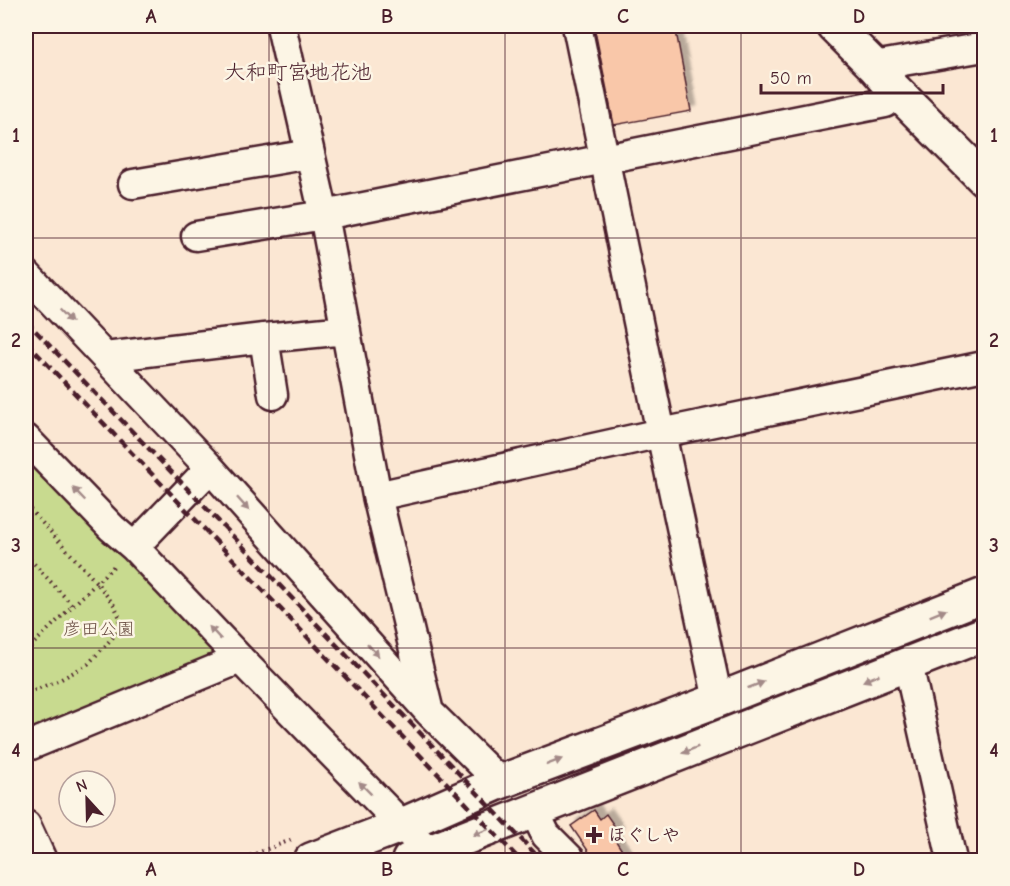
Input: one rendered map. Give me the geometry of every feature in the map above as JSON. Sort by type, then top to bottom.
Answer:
[{"type":"street","points":[[281,26],[324,215],[377,496],[429,712]]},
{"type":"street","points":[[577,26],[718,699]]},
{"type":"street","points":[[834,26],[984,179]]},
{"type":"street","points":[[885,78],[984,47]]},
{"type":"street","points":[[196,236],[324,215],[885,103],[885,78]]},
{"type":"street","points":[[133,184],[310,154]]},
{"type":"street","points":[[26,274],[210,468],[429,712],[500,782]]},
{"type":"street","points":[[105,357],[346,330]]},
{"type":"street","points":[[264,338],[273,395]]},
{"type":"street","points":[[377,496],[661,433],[984,366]]},
{"type":"street","points":[[26,439],[112,528],[134,547],[402,825],[424,858],[534,811],[984,634]]},
{"type":"street","points":[[134,547],[210,468]]},
{"type":"street","points":[[311,861],[402,825],[500,782],[984,595]]},
{"type":"street","points":[[939,652],[984,645]]},
{"type":"street","points":[[26,747],[240,659]]},
{"type":"street","points":[[908,663],[952,861]]},
{"type":"street","points":[[534,811],[546,835],[571,861]]},
{"type":"street","points":[[26,825],[42,861]]},
{"type":"path","points":[[26,505],[97,583],[114,605],[120,618],[115,635],[88,664],[58,681],[26,693]]},
{"type":"path","points":[[26,651],[134,547]]},
{"type":"path","points":[[26,555],[73,606]]},
{"type":"green space","name":"彦田公園","points":[[26,449],[229,657],[26,738]]},
{"type":"building","points":[[594,26],[675,26],[691,111],[614,125]]},
{"type":"building","points":[[594,810],[600,819],[606,814],[618,831],[612,835],[629,861],[595,861],[571,826]]},
{"type":"railway","points":[[26,321],[541,860]]},
{"type":"railway","points":[[26,342],[520,860]]},
{"type":"place","name":"ほぐしや","points":[[594,835]]},
{"type":"district","name":"大和町宮地花池","points":[[298,72]]}]
